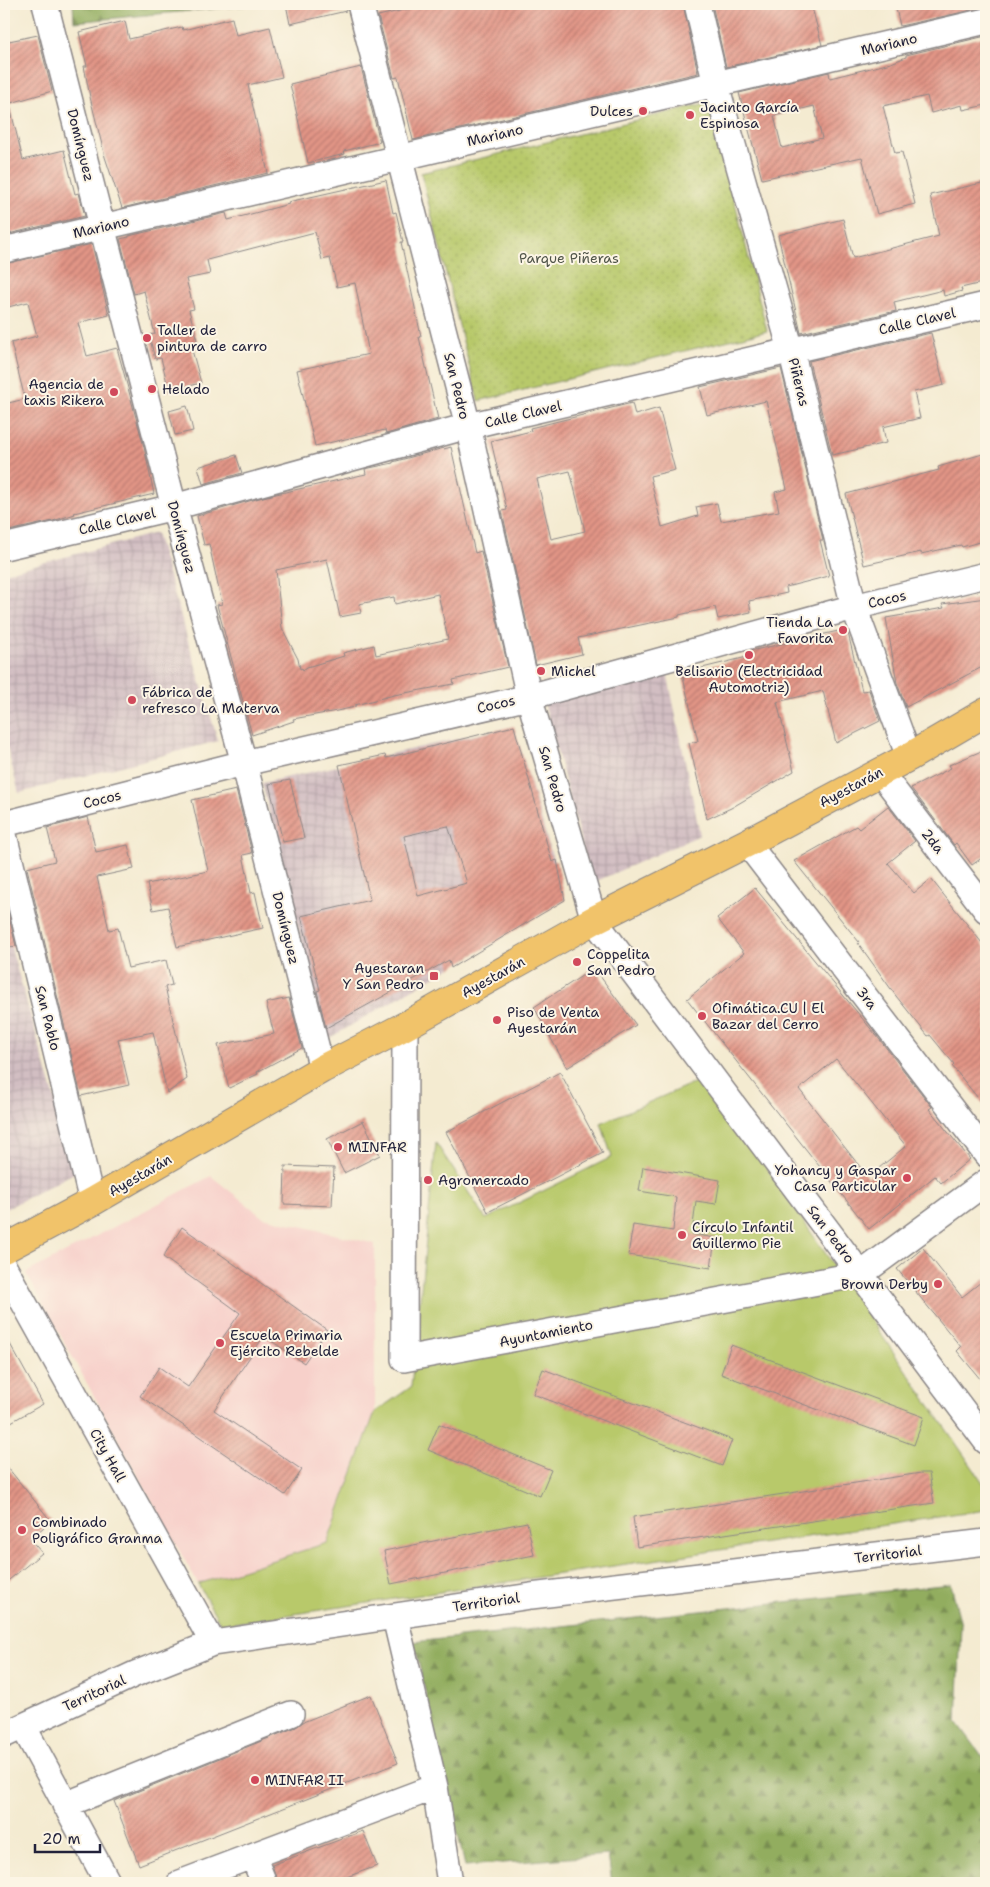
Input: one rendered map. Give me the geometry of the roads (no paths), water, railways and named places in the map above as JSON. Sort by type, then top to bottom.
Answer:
[{"type":"main road","name":"Ayestarán","points":[[4,1250],[92,1202],[322,1069],[405,1026],[594,920],[748,843],[909,757],[986,712]]},
{"type":"street","name":"Domínguez","points":[[45,4],[174,507],[244,763],[322,1069]]},
{"type":"street","name":"San Pedro","points":[[360,4],[468,426],[529,697],[594,920],[986,1441]]},
{"type":"street","name":"Piñeras","points":[[697,4],[716,85],[791,350],[854,607],[909,757]]},
{"type":"street","name":"Mariano","points":[[4,250],[986,21]]},
{"type":"street","name":"Calle Clavel","points":[[4,547],[174,507],[468,426],[986,305]]},
{"type":"street","name":"Cocos","points":[[4,824],[244,763],[529,697],[854,607],[986,575]]},
{"type":"street","name":"2da","points":[[880,772],[986,910]]},
{"type":"street","name":"San Pablo","points":[[4,835],[92,1202]]},
{"type":"street","name":"3ra","points":[[748,843],[986,1154]]},
{"type":"street","name":"Ayuntamiento","points":[[405,1026],[404,1359],[861,1274],[986,1182]]},
{"type":"street","name":"City Hall","points":[[4,1267],[213,1643]]},
{"type":"street","name":"Territorial","points":[[13,1730],[136,1674],[213,1643],[531,1596],[986,1542]]},
{"type":"street","points":[[395,1616],[434,1787],[450,1883]]},
{"type":"street","points":[[66,1805],[291,1714]]},
{"type":"street","points":[[13,1730],[66,1805],[108,1883]]},
{"type":"street","points":[[194,1881],[253,1856],[434,1787]]},
{"type":"street","points":[[253,1856],[264,1883]]},
{"type":"place","name":"Dulces","points":[[643,111]]},
{"type":"place","name":"Jacinto García Espinosa","points":[[690,115]]},
{"type":"place","name":"Taller de pintura de carro","points":[[147,338]]},
{"type":"place","name":"Helado","points":[[152,389]]},
{"type":"place","name":"Agencia de taxis Rikera","points":[[114,392]]},
{"type":"place","name":"Tienda La Favorita","points":[[843,630]]},
{"type":"place","name":"Belisario (Electricidad Automotriz)","points":[[749,655]]},
{"type":"place","name":"Michel","points":[[541,671]]},
{"type":"place","name":"Fábrica de refresco La Materva","points":[[132,700]]},
{"type":"place","name":"Coppelita San Pedro","points":[[577,962]]},
{"type":"place","name":"Ayestaran Y San Pedro","points":[[434,976]]},
{"type":"place","name":"Ofimática.CU | El Bazar del Cerro","points":[[702,1016]]},
{"type":"place","name":"Piso de Venta Ayestarán","points":[[497,1020]]},
{"type":"place","name":"MINFAR","points":[[338,1147]]},
{"type":"place","name":"Yohancy y Gaspar Casa Particular","points":[[907,1178]]},
{"type":"place","name":"Agromercado","points":[[428,1180]]},
{"type":"place","name":"Círculo Infantil Guillermo Pie","points":[[682,1235]]},
{"type":"place","name":"Brown Derby","points":[[938,1284]]},
{"type":"place","name":"Escuela Primaria Ejército Rebelde","points":[[220,1343]]},
{"type":"place","name":"Combinado Poligráfico Granma","points":[[22,1530]]},
{"type":"place","name":"MINFAR II","points":[[255,1780]]},
{"type":"park label","name":"Parque Piñeras","points":[[569,258]]}]
